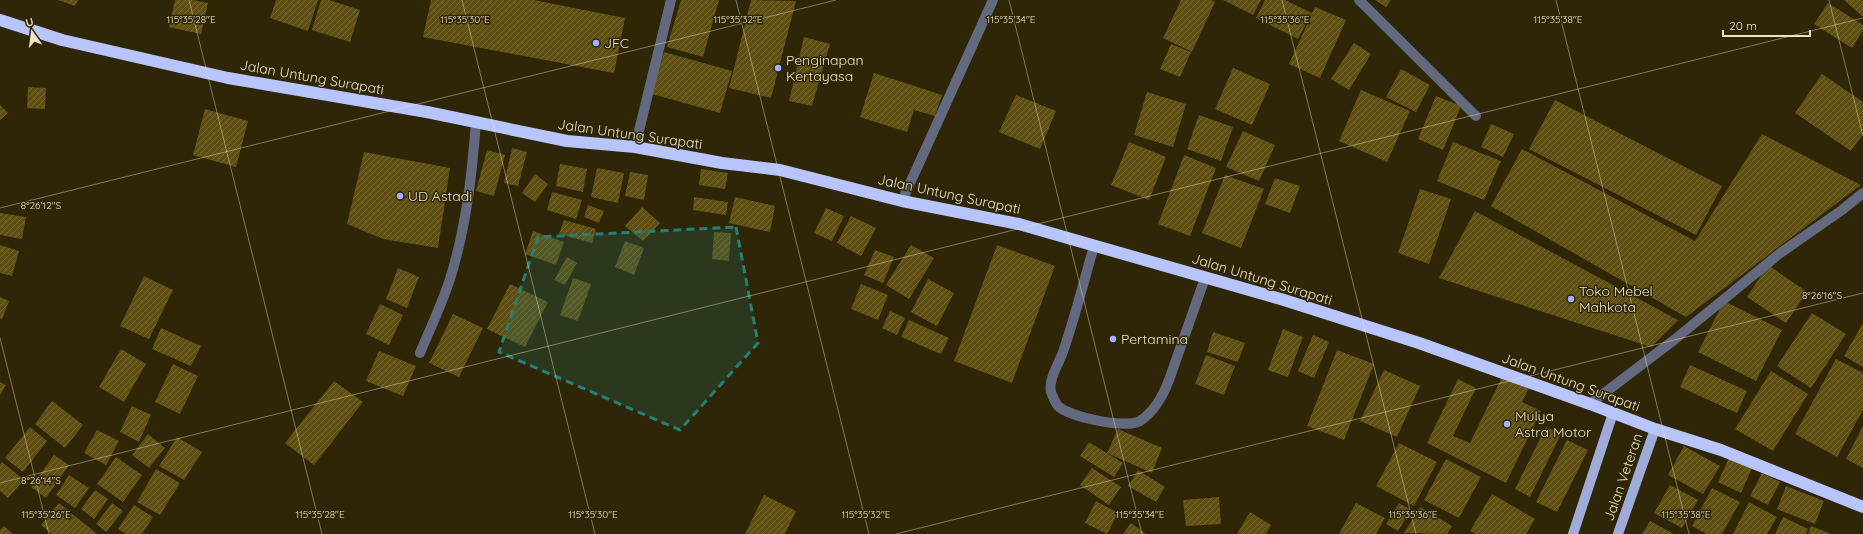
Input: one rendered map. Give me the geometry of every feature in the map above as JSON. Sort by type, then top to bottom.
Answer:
[{"type":"highway","name":"Jalan Untung Surapati","points":[[0,20],[62,40],[228,78],[427,112],[567,141],[635,148],[722,163],[780,170],[902,201],[1019,224],[1284,300],[1419,343],[1590,404],[1655,429],[1721,450],[1863,507]]},
{"type":"main road","name":"Jalan Veteran","points":[[1573,534],[1613,413]]},
{"type":"main road","name":"Jalan Veteran","points":[[1618,534],[1655,429]]},
{"type":"street","points":[[635,148],[672,0]]},
{"type":"street","points":[[902,201],[993,0]]},
{"type":"street","points":[[1359,0],[1476,116]]},
{"type":"street","points":[[420,353],[450,281],[462,239],[472,172],[476,122]]},
{"type":"street","points":[[1590,404],[1674,340],[1779,254],[1842,210],[1863,193]]},
{"type":"street","points":[[1094,246],[1063,353],[1054,372],[1051,392],[1058,406],[1082,417],[1111,424],[1138,422],[1154,410],[1164,393],[1205,278]]},
{"type":"highlighted area","points":[[736,227],[758,343],[680,430],[499,352],[538,237]]},
{"type":"building","points":[[58,0],[78,0],[75,6]]},
{"type":"building","points":[[175,0],[193,0],[208,3],[201,34],[169,27]]},
{"type":"building","points":[[276,0],[318,0],[308,31],[270,18]]},
{"type":"building","points":[[321,0],[329,0],[360,10],[350,42],[312,30]]},
{"type":"building","points":[[431,0],[534,0],[625,18],[614,73],[423,37]]},
{"type":"building","points":[[681,0],[719,0],[703,57],[667,47]]},
{"type":"building","points":[[751,0],[796,1],[771,98],[729,88]]},
{"type":"building","points":[[1181,0],[1211,0],[1215,2],[1192,52],[1163,38]]},
{"type":"building","points":[[1223,0],[1261,0],[1253,15]]},
{"type":"building","points":[[1265,0],[1285,0],[1312,13],[1298,39],[1256,18]]},
{"type":"building","points":[[1375,0],[1391,0],[1386,7]]},
{"type":"building","points":[[1844,0],[1863,0],[1863,17]]},
{"type":"building","points":[[1828,3],[1863,25],[1863,30],[1852,48],[1814,24]]},
{"type":"building","points":[[1315,7],[1346,20],[1320,78],[1289,64]]},
{"type":"building","points":[[804,37],[830,44],[812,106],[789,101]]},
{"type":"building","points":[[1354,43],[1371,54],[1349,90],[1331,79]]},
{"type":"building","points":[[1171,44],[1191,52],[1180,77],[1160,69]]},
{"type":"building","points":[[664,52],[732,71],[720,113],[652,94]]},
{"type":"building","points":[[1233,68],[1270,84],[1252,125],[1215,109]]},
{"type":"building","points":[[1401,69],[1430,85],[1416,112],[1386,97]]},
{"type":"building","points":[[874,73],[942,95],[935,116],[914,110],[907,132],[860,117]]},
{"type":"building","points":[[1822,74],[1863,102],[1863,134],[1851,151],[1795,113]]},
{"type":"building","points":[[28,87],[46,88],[45,109],[27,108]]},
{"type":"building","points":[[1361,90],[1410,111],[1387,162],[1339,141]]},
{"type":"building","points":[[1147,92],[1186,104],[1173,147],[1134,135]]},
{"type":"building","points":[[1016,95],[1056,111],[1040,149],[999,132]]},
{"type":"building","points":[[1436,96],[1461,106],[1443,150],[1418,139]]},
{"type":"building","points":[[1555,100],[1722,186],[1696,235],[1529,149]]},
{"type":"building","points":[[0,105],[8,113],[0,120]]},
{"type":"building","points":[[205,109],[248,121],[236,167],[193,155]]},
{"type":"building","points":[[1199,115],[1233,127],[1221,161],[1187,149]]},
{"type":"building","points":[[1491,124],[1514,134],[1503,157],[1481,147]]},
{"type":"building","points":[[1243,131],[1275,145],[1259,181],[1226,167]]},
{"type":"building","points":[[1762,134],[1861,185],[1686,317],[1491,206],[1522,149],[1695,241]]},
{"type":"building","points":[[1129,142],[1166,157],[1149,200],[1111,185]]},
{"type":"building","points":[[1453,142],[1501,161],[1484,200],[1437,181]]},
{"type":"building","points":[[512,148],[527,152],[518,186],[504,183]]},
{"type":"building","points":[[487,150],[505,155],[494,196],[476,191]]},
{"type":"building","name":"UD Astadi","points":[[364,152],[450,168],[438,248],[383,239],[347,224]]},
{"type":"building","points":[[1184,155],[1216,168],[1190,236],[1158,224]]},
{"type":"building","points":[[560,164],[587,169],[583,192],[556,186]]},
{"type":"building","points":[[597,168],[624,173],[618,203],[591,197]]},
{"type":"building","points":[[701,169],[728,173],[725,189],[699,185]]},
{"type":"building","points":[[630,172],[648,175],[644,200],[625,196]]},
{"type":"building","points":[[535,174],[548,184],[535,202],[522,193]]},
{"type":"building","points":[[1225,175],[1264,189],[1241,248],[1202,233]]},
{"type":"building","points":[[1275,178],[1300,186],[1290,213],[1265,204]]},
{"type":"building","points":[[1420,189],[1451,199],[1429,264],[1398,253]]},
{"type":"building","points":[[552,192],[582,200],[576,219],[547,210]]},
{"type":"building","points":[[694,197],[728,202],[726,215],[693,210]]},
{"type":"building","points":[[735,197],[775,206],[770,232],[729,223]]},
{"type":"building","points":[[588,205],[604,211],[599,223],[584,217]]},
{"type":"building","points":[[642,207],[660,223],[643,241],[625,226]]},
{"type":"building","points":[[826,208],[844,216],[832,241],[814,233]]},
{"type":"building","name":"Toko Mebel Mahkota","points":[[1475,211],[1678,320],[1651,347],[1439,278]]},
{"type":"building","points":[[0,213],[26,217],[22,239],[0,235]]},
{"type":"building","points":[[851,216],[876,228],[861,256],[837,243]]},
{"type":"building","points":[[564,220],[596,229],[592,243],[559,234]]},
{"type":"building","points":[[533,231],[564,242],[556,265],[525,254]]},
{"type":"building","points":[[714,232],[731,233],[729,261],[712,259]]},
{"type":"building","points":[[625,241],[644,248],[634,275],[615,267]]},
{"type":"building","points":[[0,245],[19,251],[12,276],[0,273]]},
{"type":"building","points":[[911,245],[934,258],[909,299],[886,285]]},
{"type":"building","points":[[997,245],[1055,266],[1012,383],[954,361]]},
{"type":"building","points":[[875,250],[894,257],[883,283],[864,275]]},
{"type":"building","points":[[567,257],[577,263],[565,285],[554,280]]},
{"type":"building","points":[[1768,265],[1807,292],[1786,323],[1747,297]]},
{"type":"building","points":[[398,268],[419,277],[407,308],[386,299]]},
{"type":"building","points":[[144,276],[173,290],[149,339],[120,326]]},
{"type":"building","points":[[573,278],[591,284],[578,321],[560,315]]},
{"type":"building","points":[[928,279],[954,293],[937,326],[911,312]]},
{"type":"building","points":[[510,284],[548,302],[525,347],[487,329]]},
{"type":"building","points":[[861,284],[888,295],[878,320],[851,309]]},
{"type":"building","points":[[0,297],[9,301],[2,319],[0,318]]},
{"type":"building","points":[[1724,301],[1782,330],[1756,381],[1698,352]]},
{"type":"building","points":[[380,304],[403,315],[389,345],[366,334]]},
{"type":"building","points":[[890,311],[905,318],[897,335],[882,328]]},
{"type":"building","points":[[1812,313],[1846,334],[1811,388],[1777,366]]},
{"type":"building","points":[[453,314],[483,328],[459,377],[429,363]]},
{"type":"building","points":[[909,320],[949,338],[941,354],[901,337]]},
{"type":"building","points":[[1863,323],[1863,367],[1844,356]]},
{"type":"building","points":[[161,328],[201,346],[191,366],[152,349]]},
{"type":"building","points":[[1283,329],[1303,337],[1288,377],[1268,370]]},
{"type":"building","points":[[1213,332],[1245,343],[1238,362],[1207,352]]},
{"type":"building","points":[[1313,335],[1329,342],[1314,378],[1298,371]]},
{"type":"building","points":[[121,349],[146,364],[124,402],[99,387]]},
{"type":"building","points":[[1337,350],[1374,364],[1344,440],[1307,426]]},
{"type":"building","points":[[379,351],[416,366],[403,396],[366,381]]},
{"type":"building","points":[[1206,355],[1235,366],[1224,395],[1195,384]]},
{"type":"building","points":[[1836,359],[1863,373],[1863,410],[1837,457],[1795,434]]},
{"type":"building","points":[[173,364],[198,376],[180,414],[155,402]]},
{"type":"building","points":[[1690,365],[1747,391],[1737,413],[1680,387]]},
{"type":"building","points":[[1384,370],[1420,386],[1397,437],[1360,421]]},
{"type":"building","points":[[1771,371],[1808,394],[1773,451],[1735,429]]},
{"type":"building","name":"Mulya Astra Motor","points":[[1503,375],[1529,388],[1522,402],[1541,411],[1506,483],[1427,443],[1458,379],[1476,388],[1453,436],[1470,443]]},
{"type":"building","points":[[334,381],[363,402],[314,465],[285,443]]},
{"type":"building","points":[[0,382],[6,385],[0,395]]},
{"type":"building","points":[[52,401],[83,425],[65,448],[35,424]]},
{"type":"building","points":[[132,406],[151,415],[139,442],[120,432]]},
{"type":"building","points":[[1863,426],[1863,468],[1846,459]]},
{"type":"building","points":[[30,427],[47,441],[23,472],[5,458]]},
{"type":"building","points":[[1546,427],[1561,434],[1530,497],[1515,489]]},
{"type":"building","points":[[1118,429],[1162,448],[1152,473],[1107,453]]},
{"type":"building","points":[[97,430],[119,441],[106,465],[84,453]]},
{"type":"building","points":[[148,434],[165,448],[149,468],[132,455]]},
{"type":"building","points":[[177,437],[202,452],[184,480],[159,466]]},
{"type":"building","points":[[1567,440],[1588,450],[1557,512],[1536,502]]},
{"type":"building","points":[[1089,442],[1123,463],[1114,477],[1080,456]]},
{"type":"building","points":[[1399,443],[1437,462],[1414,506],[1376,486]]},
{"type":"building","points":[[1684,446],[1720,466],[1703,494],[1668,475]]},
{"type":"building","points":[[54,455],[69,465],[46,498],[31,487]]},
{"type":"building","points":[[116,457],[142,475],[123,502],[97,484]]},
{"type":"building","points":[[1729,458],[1752,468],[1741,493],[1718,482]]},
{"type":"building","points":[[1446,459],[1481,477],[1459,518],[1424,500]]},
{"type":"building","points":[[2,462],[24,480],[8,498],[0,491],[0,464]]},
{"type":"building","points":[[1092,468],[1121,487],[1109,505],[1080,485]]},
{"type":"building","points":[[156,469],[180,483],[160,515],[137,502]]},
{"type":"building","points":[[1138,470],[1165,487],[1156,502],[1128,486]]},
{"type":"building","points":[[1762,473],[1780,482],[1768,505],[1750,496]]},
{"type":"building","points":[[69,475],[89,488],[75,508],[56,495]]},
{"type":"building","points":[[1670,485],[1698,500],[1682,528],[1654,513]]},
{"type":"building","points":[[1786,486],[1824,501],[1815,524],[1777,509]]},
{"type":"building","points":[[1712,488],[1740,502],[1722,534],[1707,534],[1692,526]]},
{"type":"building","points":[[95,490],[108,499],[94,519],[81,509]]},
{"type":"building","points":[[1492,494],[1535,519],[1526,534],[1476,534],[1470,531]]},
{"type":"building","points":[[764,495],[796,511],[785,534],[745,534]]},
{"type":"building","points":[[1219,497],[1221,524],[1186,526],[1183,500]]},
{"type":"building","points":[[1096,501],[1118,513],[1107,534],[1085,523]]},
{"type":"building","points":[[1749,502],[1777,517],[1767,534],[1733,534]]},
{"type":"building","points":[[59,503],[97,534],[52,534],[41,525]]},
{"type":"building","points":[[112,503],[123,511],[106,532],[96,524]]},
{"type":"building","points":[[1356,503],[1385,518],[1376,534],[1339,534]]},
{"type":"building","points":[[1399,503],[1411,510],[1398,531],[1386,524]]},
{"type":"building","points":[[134,505],[153,517],[142,534],[126,534],[118,529]]},
{"type":"building","points":[[1420,507],[1452,526],[1447,534],[1404,533]]},
{"type":"building","points":[[1250,512],[1271,525],[1266,534],[1237,534]]},
{"type":"building","points":[[1783,517],[1808,529],[1806,534],[1775,534]]},
{"type":"building","points":[[1650,521],[1674,534],[1642,534]]},
{"type":"building","points":[[1131,523],[1146,534],[1123,534]]},
{"type":"building","points":[[4,526],[13,534],[0,534],[0,530]]},
{"type":"building","points":[[1811,526],[1831,534],[1808,534]]},
{"type":"place","name":"JFC","points":[[596,43]]},
{"type":"place","name":"Penginapan Kertayasa","points":[[778,68]]},
{"type":"place","name":"UD Astadi","points":[[400,196]]},
{"type":"place","name":"Toko Mebel Mahkota","points":[[1571,299]]},
{"type":"place","name":"Pertamina","points":[[1113,339]]},
{"type":"place","name":"Mulya Astra Motor","points":[[1507,424]]}]
